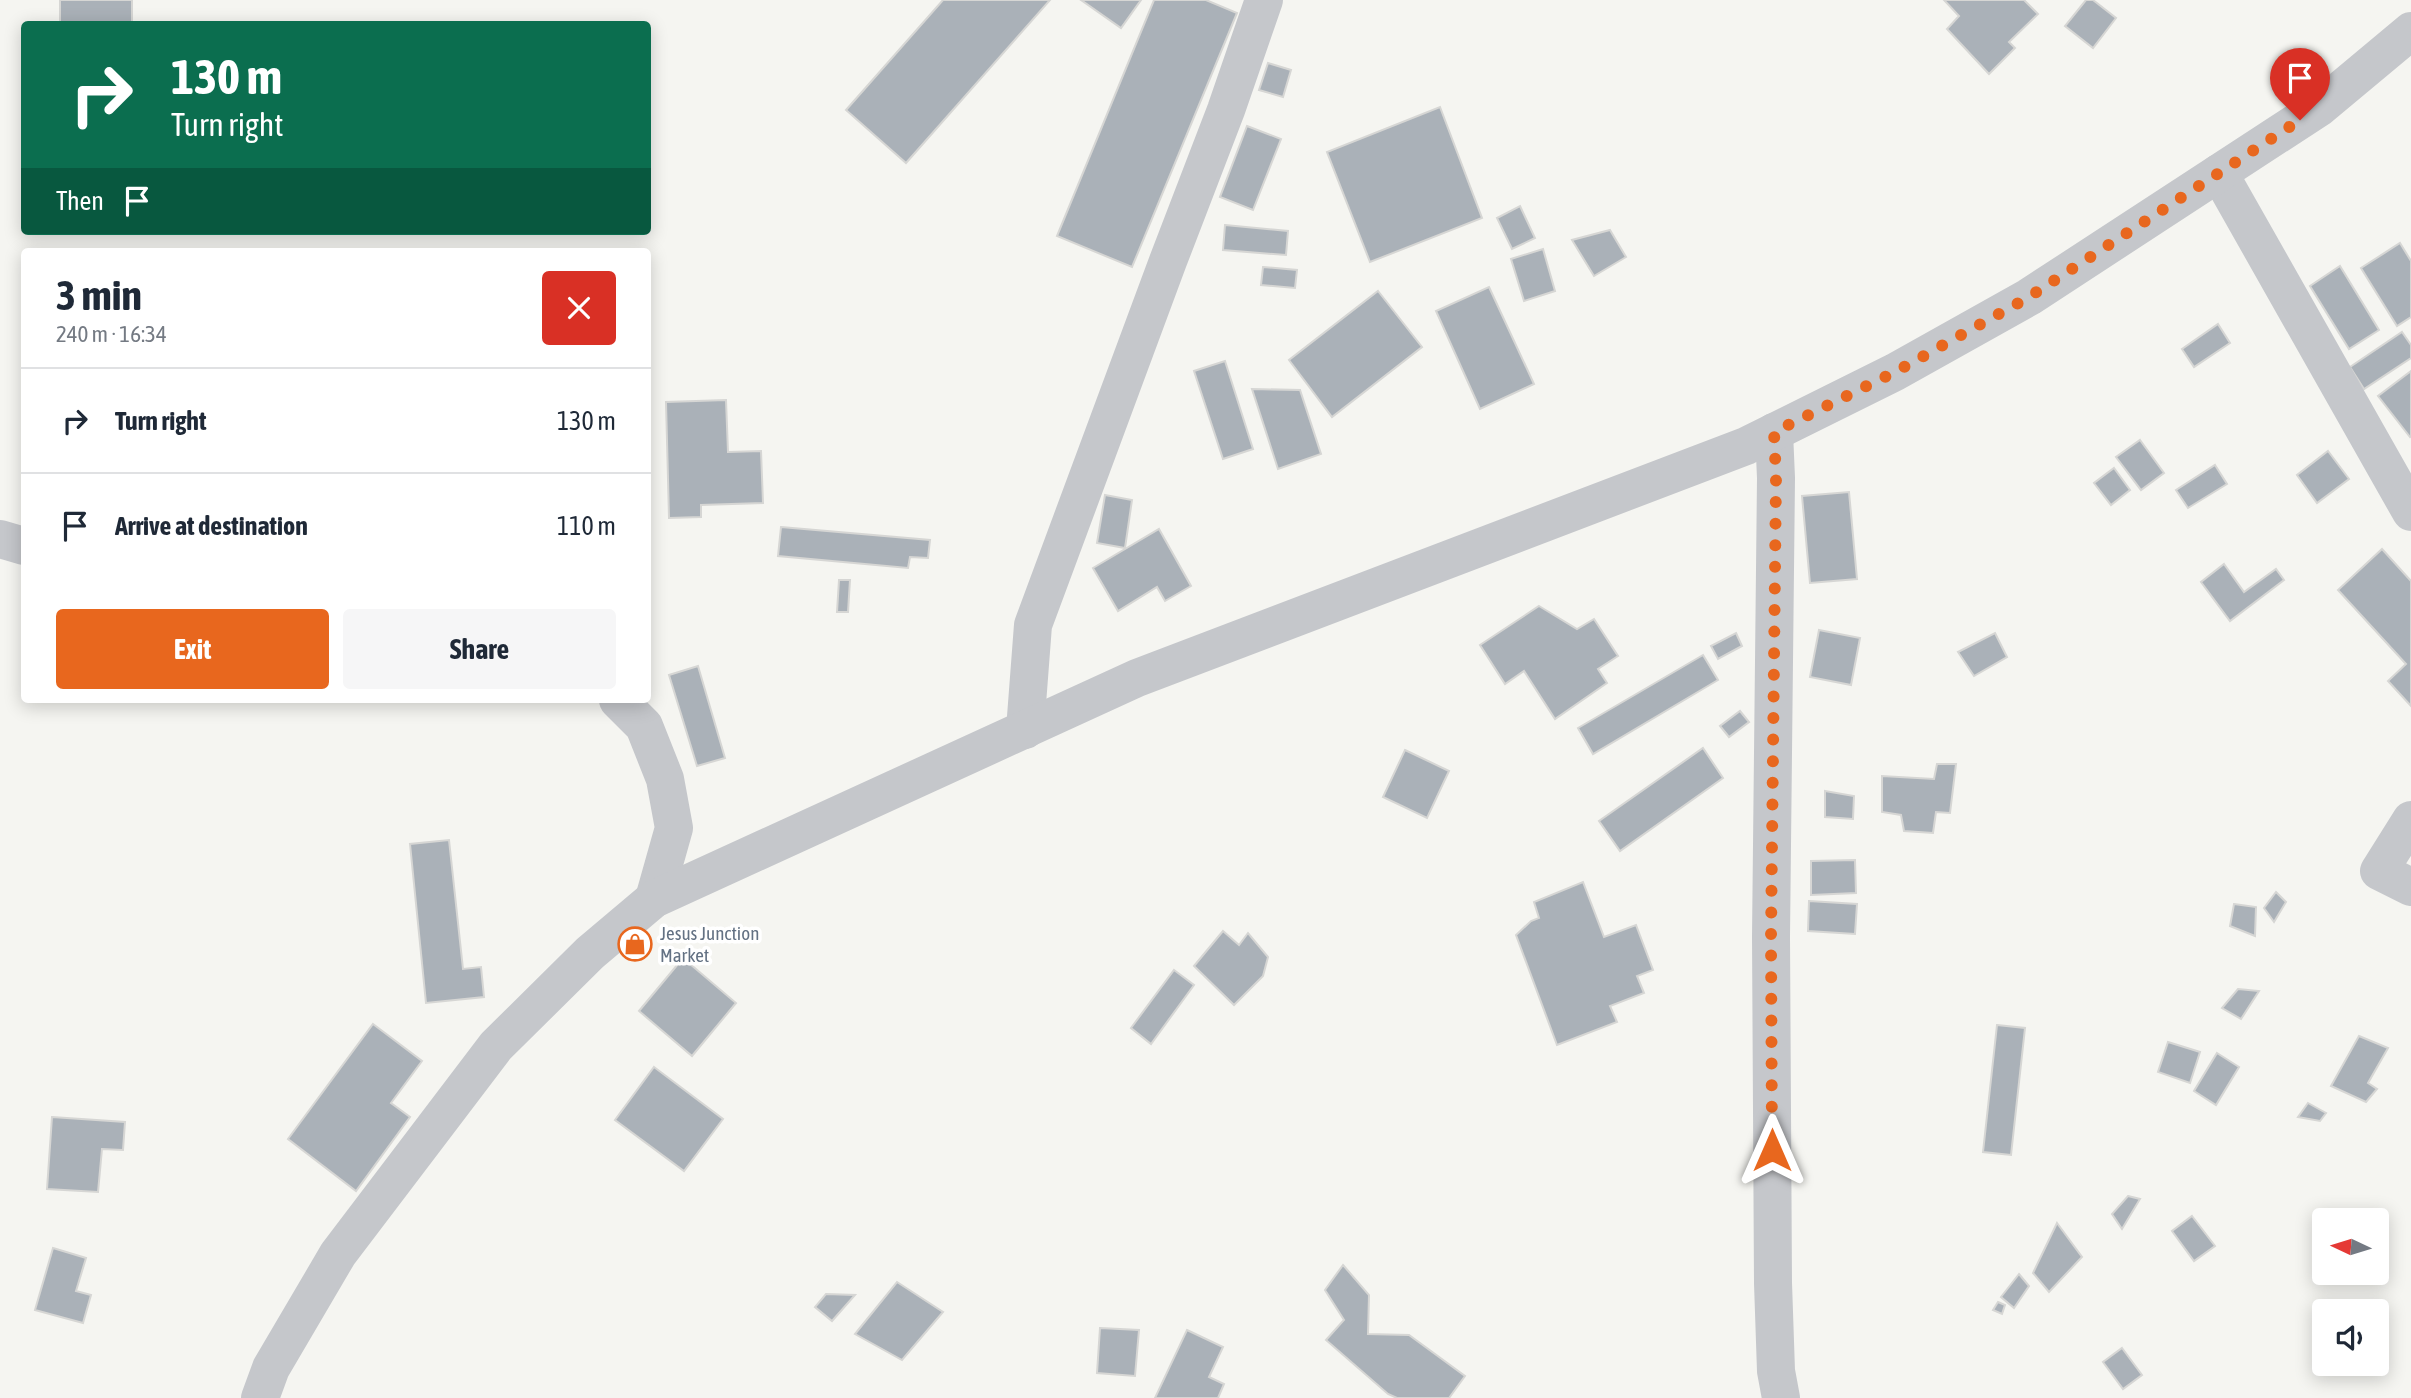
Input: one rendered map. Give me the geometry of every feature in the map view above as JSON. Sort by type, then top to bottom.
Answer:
[{"type":"street","points":[[1025,730],[1033,625],[1226,110],[1264,0]]},
{"type":"street","points":[[260,1398],[271,1367],[338,1254],[496,1046],[590,953],[654,899],[1138,678],[1746,446],[1895,372],[2029,297],[2320,107],[2411,31]]},
{"type":"street","points":[[2219,173],[2411,512]]},
{"type":"street","points":[[1774,432],[1776,478],[1771,923],[1773,1283],[1776,1371],[1781,1398]]},
{"type":"street","points":[[0,539],[21,545]]},
{"type":"street","points":[[621,703],[644,726],[665,779],[674,828],[654,899]]},
{"type":"street","points":[[2411,820],[2379,871],[2411,887]]},
{"type":"building","points":[[60,0],[132,0],[132,21],[60,21]]},
{"type":"building","points":[[943,0],[1050,0],[906,163],[846,110]]},
{"type":"building","points":[[1081,0],[1141,0],[1121,28]]},
{"type":"building","points":[[1154,0],[1206,0],[1237,13],[1132,267],[1057,236]]},
{"type":"building","points":[[1944,0],[2024,0],[2038,14],[2009,42],[2015,48],[1989,74],[1947,29],[1959,16]]},
{"type":"building","points":[[2086,0],[2093,0],[2116,18],[2093,48],[2065,26]]},
{"type":"building","points":[[1268,63],[1291,70],[1283,97],[1259,90]]},
{"type":"building","points":[[1440,107],[1482,218],[1370,262],[1327,152]]},
{"type":"building","points":[[1247,126],[1281,139],[1253,210],[1220,197]]},
{"type":"building","points":[[1520,206],[1535,238],[1512,249],[1497,218]]},
{"type":"building","points":[[1225,225],[1288,231],[1286,255],[1223,250]]},
{"type":"building","points":[[1610,230],[1626,257],[1594,276],[1572,240]]},
{"type":"building","points":[[2400,243],[2411,261],[2411,317],[2397,326],[2361,268]]},
{"type":"building","points":[[1543,249],[1555,291],[1524,301],[1511,259]]},
{"type":"building","points":[[2340,266],[2379,330],[2349,349],[2310,286]]},
{"type":"building","points":[[1263,267],[1297,270],[1295,288],[1261,285]]},
{"type":"building","points":[[1489,287],[1534,384],[1480,409],[1436,311]]},
{"type":"building","points":[[1378,291],[1422,347],[1332,417],[1289,360]]},
{"type":"building","points":[[2218,324],[2230,343],[2194,367],[2182,349]]},
{"type":"building","points":[[2402,332],[2411,345],[2411,358],[2364,389],[2350,367]]},
{"type":"building","points":[[1225,361],[1253,449],[1223,459],[1194,371]]},
{"type":"building","points":[[2411,371],[2411,436],[2410,437],[2378,396]]},
{"type":"building","points":[[1252,389],[1300,390],[1321,454],[1278,469]]},
{"type":"building","points":[[726,400],[728,452],[761,451],[763,503],[701,505],[701,517],[669,518],[666,402]]},
{"type":"building","points":[[2140,440],[2164,473],[2141,490],[2116,457]]},
{"type":"building","points":[[2328,451],[2349,479],[2317,503],[2297,475]]},
{"type":"building","points":[[2215,465],[2227,484],[2188,508],[2176,490]]},
{"type":"building","points":[[2114,468],[2130,490],[2111,505],[2094,483]]},
{"type":"building","points":[[1849,492],[1857,579],[1810,583],[1802,496]]},
{"type":"building","points":[[1105,495],[1132,500],[1125,548],[1097,543]]},
{"type":"building","points":[[781,527],[930,540],[928,558],[910,557],[908,568],[778,556]]},
{"type":"building","points":[[1159,529],[1191,586],[1165,601],[1157,587],[1118,611],[1093,568]]},
{"type":"building","points":[[2382,549],[2411,581],[2411,706],[2388,681],[2406,664],[2338,590]]},
{"type":"building","points":[[2224,564],[2244,592],[2276,569],[2284,580],[2230,621],[2201,582]]},
{"type":"building","points":[[839,580],[850,580],[848,612],[837,612]]},
{"type":"building","points":[[1539,606],[1577,629],[1594,619],[1618,656],[1598,669],[1607,683],[1555,719],[1524,671],[1505,684],[1480,645]]},
{"type":"building","points":[[1819,630],[1860,638],[1851,685],[1810,677]]},
{"type":"building","points":[[1736,633],[1742,646],[1718,659],[1711,646]]},
{"type":"building","points":[[1995,633],[2007,657],[1974,676],[1958,652]]},
{"type":"building","points":[[1703,655],[1718,680],[1593,754],[1578,728]]},
{"type":"building","points":[[698,666],[725,758],[697,766],[669,675]]},
{"type":"building","points":[[1740,711],[1749,722],[1729,737],[1720,726]]},
{"type":"building","points":[[1703,748],[1723,778],[1620,851],[1599,821]]},
{"type":"building","points":[[1405,750],[1449,771],[1427,818],[1383,797]]},
{"type":"building","points":[[1937,764],[1956,764],[1950,813],[1936,812],[1933,833],[1904,831],[1901,815],[1882,812],[1882,776],[1934,779]]},
{"type":"building","points":[[1825,791],[1854,796],[1853,819],[1825,817]]},
{"type":"building","points":[[449,840],[463,969],[481,967],[484,997],[426,1003],[410,844]]},
{"type":"building","points":[[1855,860],[1856,893],[1811,895],[1811,861]]},
{"type":"building","points":[[1583,882],[1604,937],[1636,925],[1653,970],[1637,976],[1644,993],[1610,1006],[1617,1022],[1557,1045],[1516,935],[1531,921],[1539,918],[1534,902]]},
{"type":"building","points":[[2276,892],[2286,902],[2274,922],[2264,908]]},
{"type":"building","points":[[1809,901],[1857,904],[1855,934],[1808,931]]},
{"type":"building","points":[[2234,904],[2256,907],[2255,936],[2230,926]]},
{"type":"building","points":[[1223,931],[1239,945],[1248,933],[1268,957],[1263,976],[1234,1005],[1194,966]]},
{"type":"building","points":[[683,958],[736,1003],[692,1056],[639,1011]]},
{"type":"building","points":[[1174,970],[1194,985],[1151,1044],[1131,1028]]},
{"type":"building","points":[[2238,989],[2259,991],[2241,1019],[2222,1008]]},
{"type":"building","points":[[373,1024],[422,1061],[391,1103],[410,1117],[356,1191],[288,1139]]},
{"type":"building","points":[[1997,1025],[2025,1028],[2011,1155],[1983,1152]]},
{"type":"building","points":[[2359,1036],[2388,1048],[2368,1083],[2377,1089],[2366,1102],[2331,1086]]},
{"type":"building","points":[[2168,1042],[2200,1052],[2190,1083],[2158,1072]]},
{"type":"building","points":[[2217,1053],[2239,1067],[2216,1105],[2194,1091]]},
{"type":"building","points":[[654,1067],[723,1119],[684,1171],[615,1120]]},
{"type":"building","points":[[2308,1103],[2326,1113],[2320,1121],[2298,1117]]},
{"type":"building","points":[[52,1117],[125,1122],[123,1150],[102,1149],[98,1192],[47,1189]]},
{"type":"building","points":[[2128,1196],[2140,1199],[2122,1229],[2112,1214]]},
{"type":"building","points":[[2192,1216],[2215,1246],[2194,1261],[2172,1231]]},
{"type":"building","points":[[2057,1223],[2082,1257],[2049,1292],[2033,1273]]},
{"type":"building","points":[[53,1248],[86,1258],[76,1291],[91,1295],[83,1323],[35,1310]]},
{"type":"building","points":[[1343,1265],[1369,1295],[1368,1334],[1409,1335],[1465,1376],[1449,1398],[1397,1398],[1388,1394],[1326,1340],[1344,1320],[1325,1290]]},
{"type":"building","points":[[2019,1274],[2029,1286],[2014,1308],[2001,1297]]},
{"type":"building","points":[[897,1282],[943,1312],[902,1360],[855,1334]]},
{"type":"building","points":[[826,1294],[855,1295],[832,1321],[815,1307]]},
{"type":"building","points":[[1998,1302],[2005,1305],[2002,1314],[1993,1310]]},
{"type":"building","points":[[1100,1328],[1139,1330],[1135,1376],[1097,1373]]},
{"type":"building","points":[[1187,1330],[1223,1347],[1209,1377],[1224,1384],[1218,1398],[1155,1398]]},
{"type":"building","points":[[2122,1348],[2142,1375],[2123,1389],[2103,1362]]},
{"type":"place","name":"Jesus Junction Market","points":[[635,944]]},
{"type":"route","points":[[1772,1150],[1771,937],[1776,478],[1774,432],[1895,372],[2029,297],[2300,120]]}]
